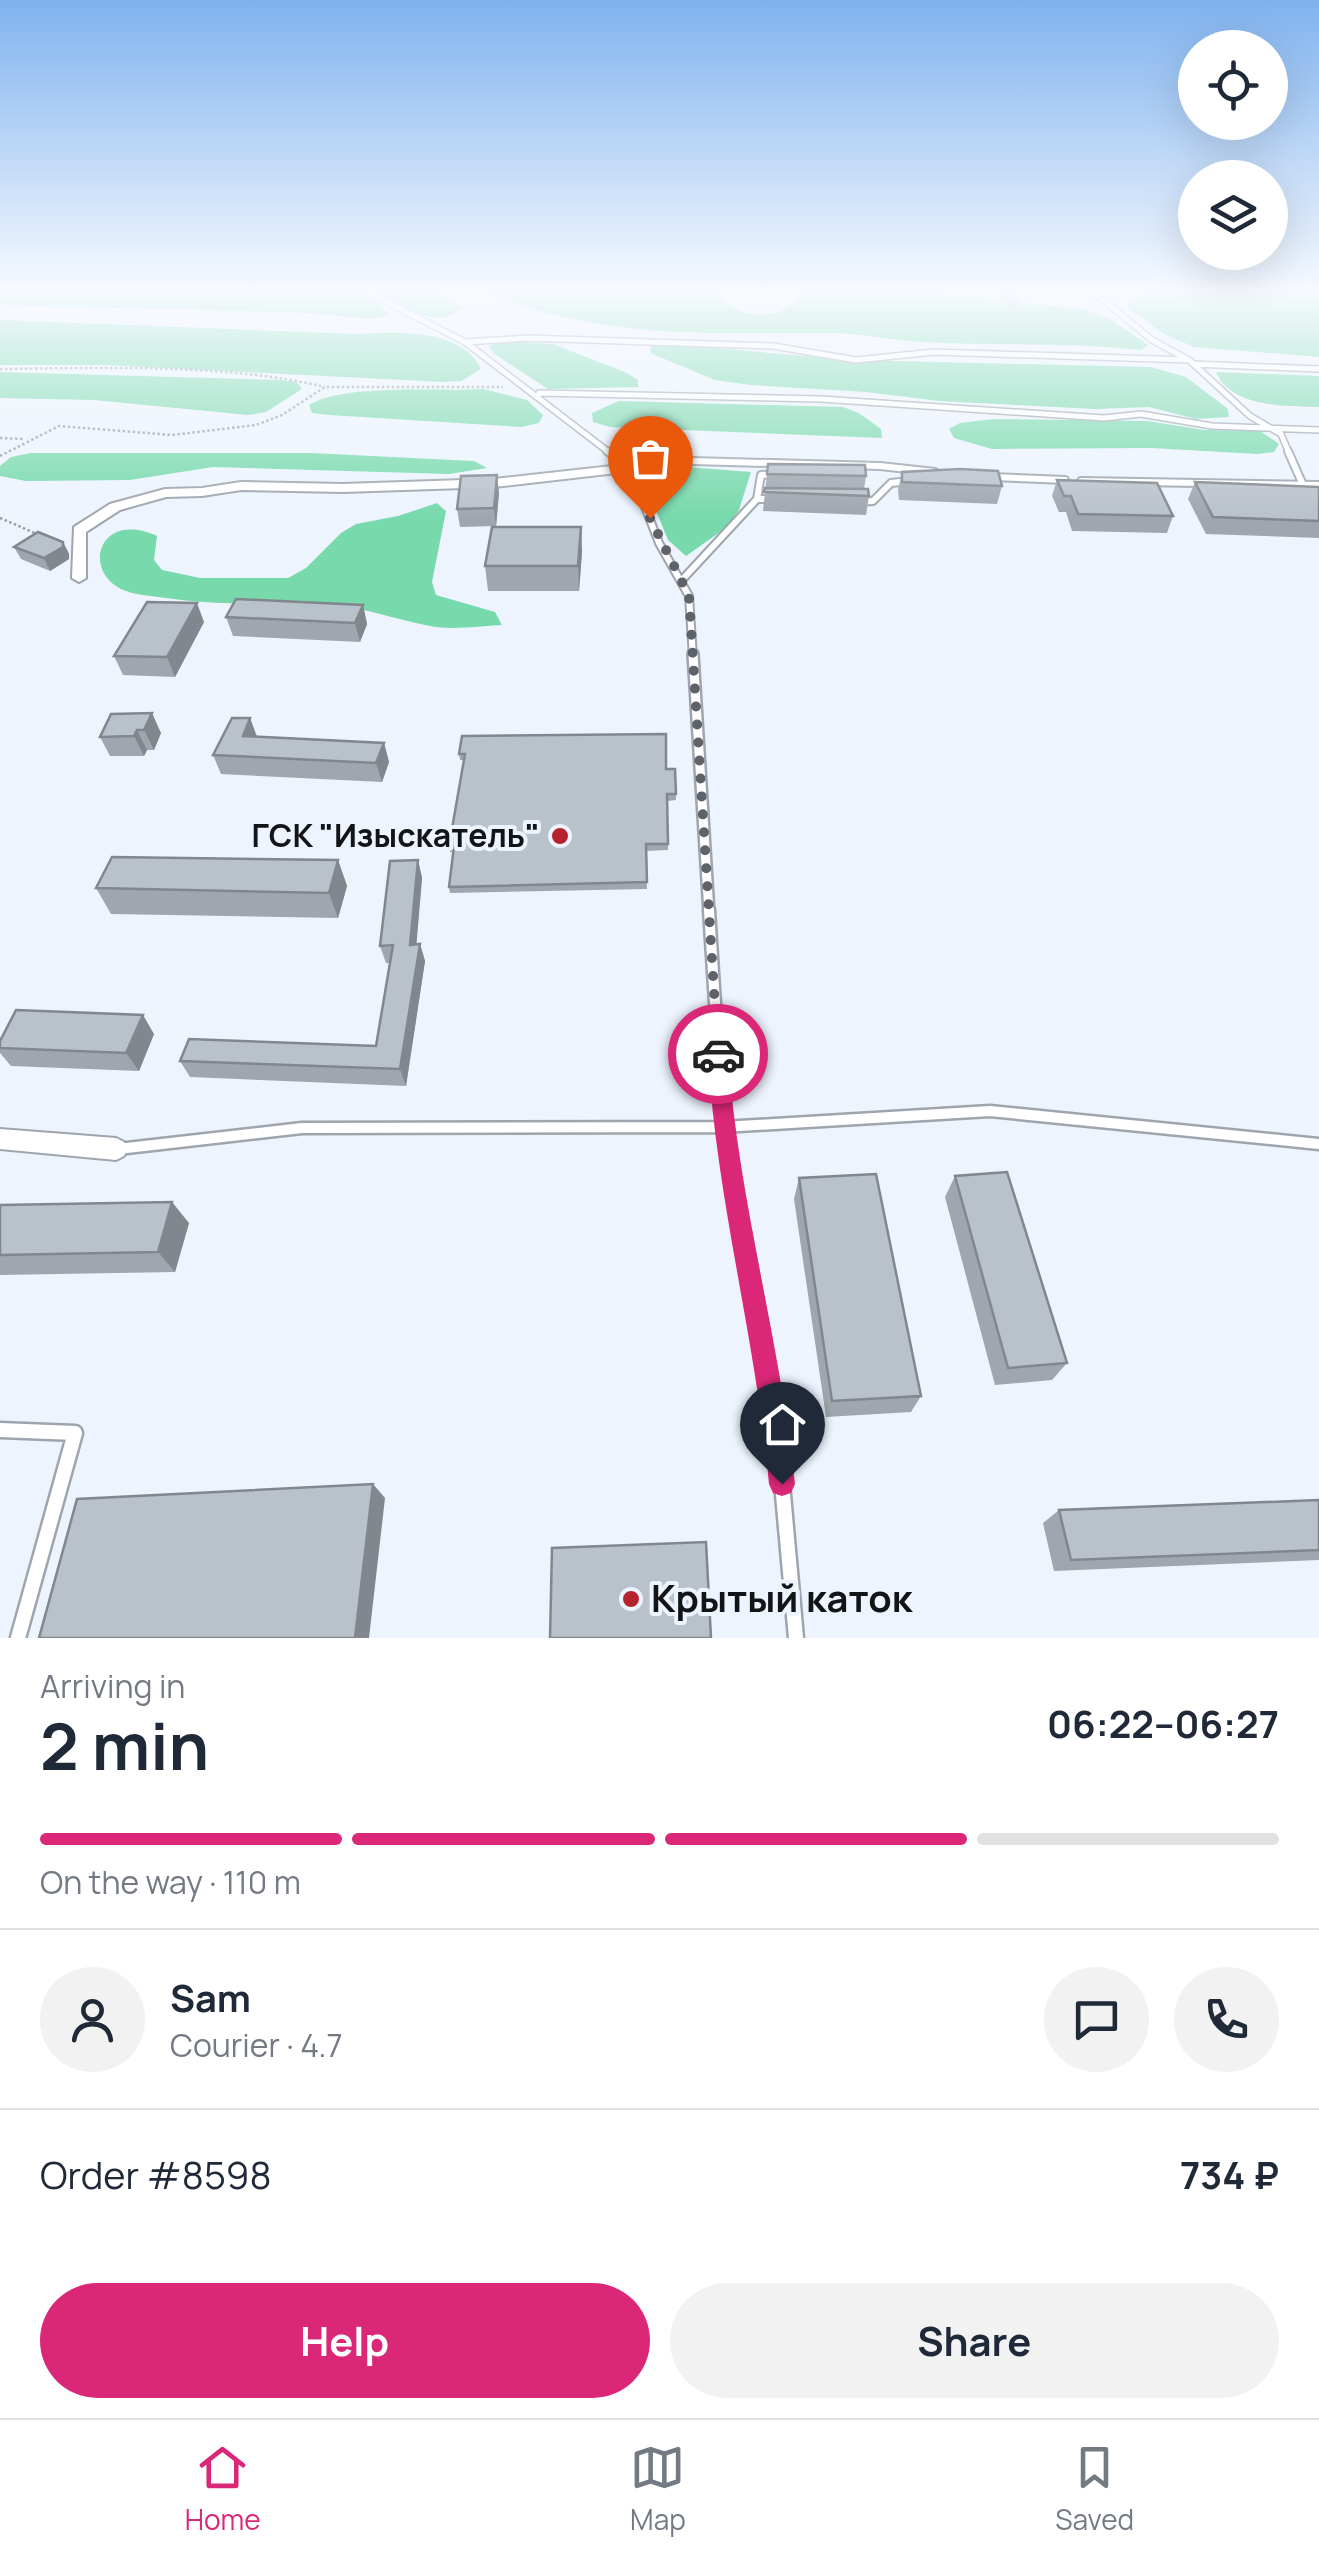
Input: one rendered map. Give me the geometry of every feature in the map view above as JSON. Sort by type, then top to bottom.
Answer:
[{"type":"street","points":[[78,578],[79,530],[104,512],[142,497],[241,486],[494,484],[630,468]]},
{"type":"street","points":[[0,1139],[116,1149]]},
{"type":"lane","points":[[500,366],[630,468],[660,543],[689,596],[723,1127],[774,1406],[796,1638]]},
{"type":"lane","points":[[1196,366],[1281,434],[1303,485]]},
{"type":"lane","points":[[1272,366],[1319,369]]},
{"type":"lane","points":[[536,393],[822,399],[1104,418],[1142,414],[1212,426],[1265,424],[1319,430]]},
{"type":"lane","points":[[630,468],[657,460],[862,465],[949,474]]},
{"type":"lane","points":[[840,476],[862,465]]},
{"type":"lane","points":[[681,581],[757,499],[761,475],[795,476]]},
{"type":"lane","points":[[976,476],[1319,485]]},
{"type":"lane","points":[[851,502],[874,501],[891,483],[934,482]]},
{"type":"lane","points":[[757,499],[787,500]]},
{"type":"lane","points":[[116,1149],[302,1128],[723,1127],[990,1112],[1319,1144]]},
{"type":"lane","points":[[0,1430],[75,1433],[18,1638]]},
{"type":"path","points":[[0,370],[99,368],[284,377],[325,387],[528,387]]},
{"type":"path","points":[[0,456],[59,426],[172,435],[233,430],[282,415],[325,387]]},
{"type":"path","points":[[0,438],[28,440]]},
{"type":"path","points":[[0,518],[44,536]]},
{"type":"green space","points":[[133,366],[481,369],[461,381]]},
{"type":"green space","points":[[514,366],[610,366],[638,380],[638,387],[548,389]]},
{"type":"green space","points":[[682,366],[1151,367],[1186,377],[1228,409],[1229,417],[1196,419],[1149,407],[1095,409],[939,401],[715,380]]},
{"type":"green space","points":[[0,372],[281,380],[297,382],[302,389],[266,412],[248,415],[94,400],[0,398]]},
{"type":"green space","points":[[1216,372],[1319,376],[1319,407],[1246,399],[1223,384]]},
{"type":"green space","points":[[483,389],[527,400],[543,415],[539,423],[521,427],[329,415],[312,413],[309,405],[325,398],[368,391]]},
{"type":"green space","points":[[619,401],[843,407],[881,429],[882,438],[610,427],[593,422],[592,413]]},
{"type":"green space","points":[[994,419],[1147,421],[1205,430],[1260,431],[1279,444],[1274,452],[1258,454],[1151,448],[992,449],[954,438],[949,429],[960,423]]},
{"type":"green space","points":[[31,453],[311,453],[474,461],[487,468],[449,474],[213,467],[130,480],[26,481],[0,476],[0,466],[11,457]]},
{"type":"green space","points":[[650,464],[751,472],[739,510],[727,527],[686,556],[668,540],[640,472]]},
{"type":"green space","points":[[437,503],[446,511],[432,582],[436,595],[495,612],[502,625],[443,628],[347,607],[149,596],[121,589],[102,569],[100,557],[110,536],[137,530],[157,536],[154,560],[162,570],[200,578],[288,578],[306,568],[341,533],[356,524]]},
{"type":"building","points":[[768,464],[865,465],[866,476],[767,474]]},
{"type":"building","points":[[998,471],[1002,486],[902,482],[902,472]]},
{"type":"building","points":[[497,475],[494,508],[457,509],[461,476]]},
{"type":"building","points":[[1057,480],[1157,483],[1173,516],[1078,514],[1071,496],[1064,496]]},
{"type":"building","points":[[1195,482],[1319,487],[1319,521],[1213,517]]},
{"type":"building","points":[[765,488],[868,489],[869,496],[764,492]]},
{"type":"building","points":[[492,527],[581,527],[578,566],[485,566]]},
{"type":"building","points":[[38,532],[63,542],[63,547],[44,558],[14,547]]},
{"type":"building","points":[[236,599],[363,605],[355,623],[226,617]]},
{"type":"building","points":[[147,602],[197,603],[167,657],[114,656]]},
{"type":"building","points":[[152,713],[144,730],[137,730],[134,736],[100,737],[111,714]]},
{"type":"building","points":[[232,718],[250,718],[243,736],[384,743],[376,763],[213,755]]},
{"type":"building","points":[[666,734],[666,769],[675,769],[676,794],[667,794],[668,844],[646,844],[647,882],[449,887],[454,846],[449,846],[465,754],[459,754],[462,736]]},
{"type":"building","points":[[112,857],[338,860],[329,893],[96,888]]},
{"type":"building","points":[[418,860],[410,945],[420,944],[400,1069],[180,1061],[189,1039],[376,1046],[393,945],[380,946],[390,861]]},
{"type":"building","points":[[16,1010],[143,1015],[126,1053],[0,1048]]},
{"type":"building","points":[[1007,1172],[1067,1363],[1008,1368],[955,1176]]},
{"type":"building","points":[[876,1174],[921,1396],[832,1401],[799,1178]]},
{"type":"building","points":[[172,1202],[158,1252],[0,1255],[0,1205]]},
{"type":"building","points":[[373,1484],[355,1638],[39,1638],[77,1499]]},
{"type":"building","points":[[1319,1500],[1319,1550],[1071,1560],[1059,1510]]},
{"type":"building","name":"Крытый каток","points":[[706,1542],[711,1638],[550,1638],[552,1548]]},
{"type":"way so far","points":[[650,518],[689,596],[718,1054]]},
{"type":"place","name":"ГСК \"Изыскатель\"","points":[[560,836]]},
{"type":"place","name":"Крытый каток","points":[[631,1599]]},
{"type":"route","points":[[718,1054],[723,1127],[774,1406],[782,1484]]}]
